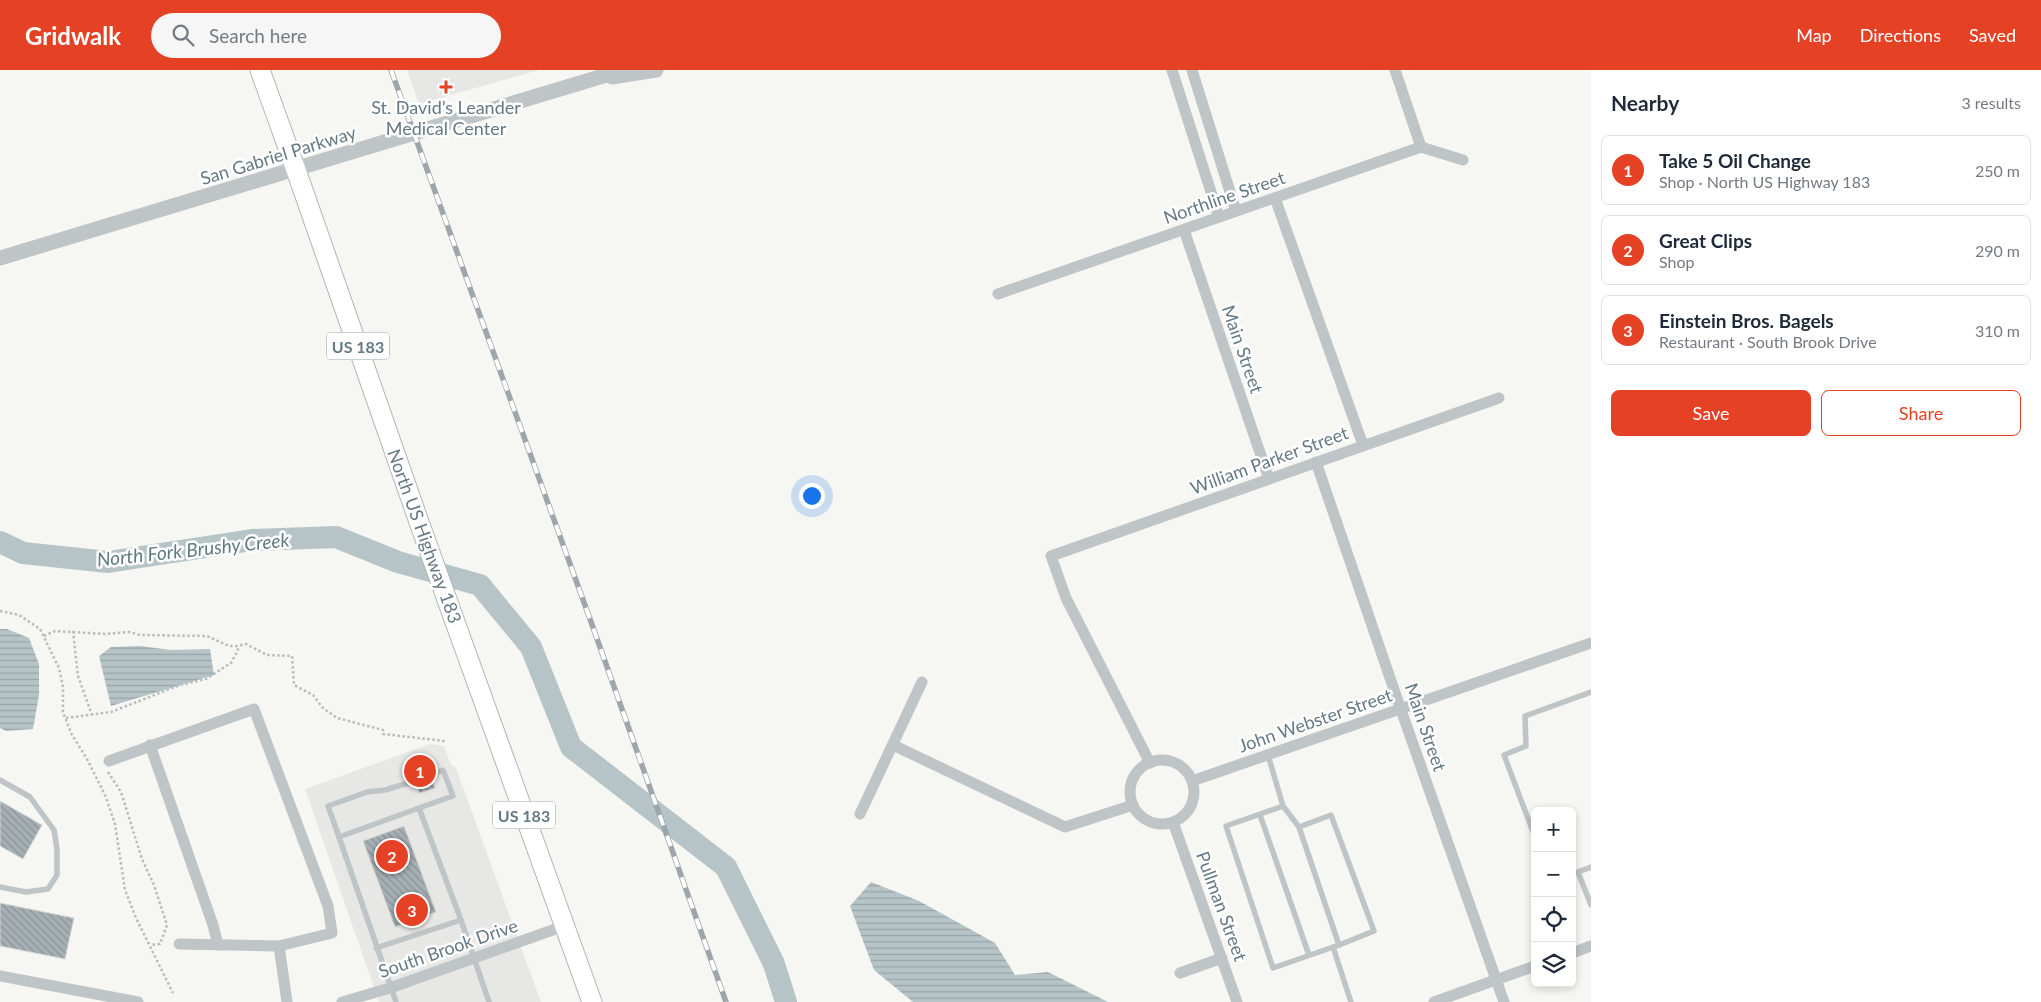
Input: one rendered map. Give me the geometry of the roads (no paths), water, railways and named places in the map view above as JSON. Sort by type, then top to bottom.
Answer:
[{"type":"main road","name":"North US Highway 183","points":[[260,70],[419,522],[592,1002]]},
{"type":"street","name":"San Gabriel Parkway","points":[[0,258],[623,70]]},
{"type":"street","name":"San Gabriel Parkway","points":[[596,79],[656,70]]},
{"type":"street","points":[[1172,70],[1219,217]]},
{"type":"street","points":[[1192,70],[1236,212]]},
{"type":"street","points":[[1395,70],[1421,147],[1463,160]]},
{"type":"street","name":"Northline Street","points":[[998,294],[1421,147]]},
{"type":"street","points":[[1275,198],[1363,445]]},
{"type":"street","name":"Main Street","points":[[1184,230],[1269,479]]},
{"type":"street","name":"William Parker Street","points":[[1150,762],[1066,598],[1051,556],[1498,398]]},
{"type":"street","name":"Main Street","points":[[1316,462],[1504,1002]]},
{"type":"street","name":"John Webster Street","points":[[1192,781],[1591,643]]},
{"type":"street","points":[[860,814],[922,682]]},
{"type":"street","points":[[107,764],[150,745],[254,709],[328,906],[332,933],[279,946],[178,944]]},
{"type":"street","points":[[150,745],[213,925],[218,945]]},
{"type":"street","points":[[893,745],[1065,827],[1133,805]]},
{"type":"street","points":[[1160,760],[1171,761],[1182,766],[1192,781],[1194,795],[1192,806],[1185,815],[1173,822],[1156,824],[1139,814],[1133,805],[1130,795],[1131,785],[1138,772],[1150,762],[1160,760]]},
{"type":"street","name":"Pullman Street","points":[[1173,822],[1237,1002]]},
{"type":"street","name":"South Brook Drive","points":[[342,1002],[390,988],[564,926]]},
{"type":"street","points":[[279,946],[286,1002]]},
{"type":"street","points":[[1576,952],[1591,946]]},
{"type":"street","points":[[1180,973],[1222,958]]},
{"type":"street","points":[[1434,1002],[1531,967]]},
{"type":"street","points":[[0,976],[138,1002]]},
{"type":"lane","points":[[1531,826],[1504,755],[1526,746],[1525,716],[1591,692]]},
{"type":"lane","points":[[1268,755],[1283,806],[1299,827],[1336,946],[1351,1002]]},
{"type":"lane","points":[[339,837],[453,796],[443,770],[430,775]]},
{"type":"lane","points":[[0,780],[30,797],[54,830],[58,849],[57,875],[48,888],[26,892],[0,887]]},
{"type":"lane","points":[[396,1002],[328,806],[367,792],[385,790],[415,781]]},
{"type":"lane","points":[[1283,806],[1226,826],[1273,968],[1374,931],[1331,815],[1299,827]]},
{"type":"lane","points":[[419,808],[475,958],[489,1002]]},
{"type":"lane","points":[[1260,815],[1309,955]]},
{"type":"lane","points":[[1576,873],[1591,867]]},
{"type":"lane","points":[[1576,875],[1591,905]]},
{"type":"lane","points":[[376,948],[461,920]]},
{"type":"waterway","name":"North Fork Brushy Creek","points":[[0,542],[23,553],[108,562],[252,540],[336,537],[398,562],[480,585],[531,647],[571,747],[726,867],[774,964],[786,1002]]},
{"type":"railway","points":[[391,70],[590,619],[726,1002]]},
{"type":"place","name":"St. David’s Leander Medical Center","points":[[446,87]]},
{"type":"place","name":"Take 5 Oil Change","points":[[420,771]]},
{"type":"place","name":"Great Clips","points":[[392,856]]},
{"type":"place","name":"Einstein Bros. Bagels","points":[[412,910]]}]
